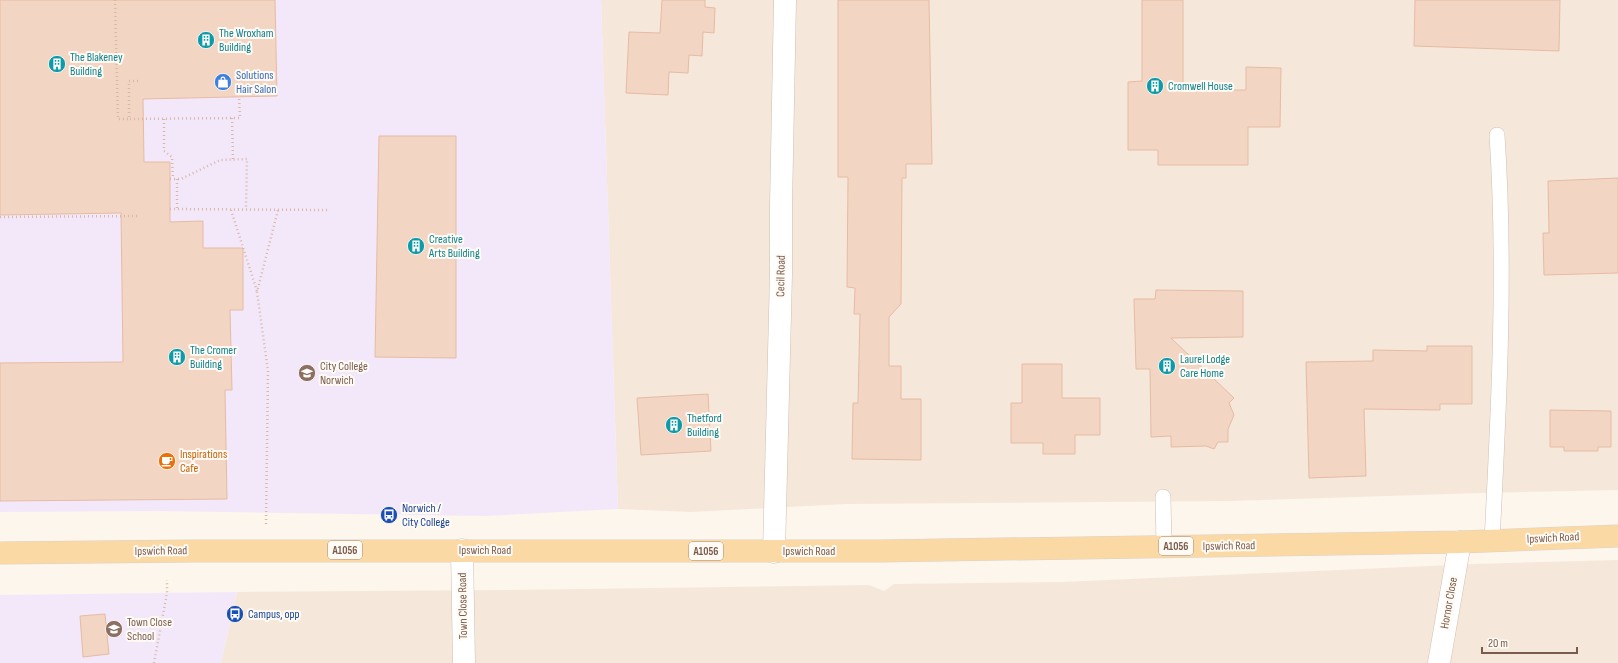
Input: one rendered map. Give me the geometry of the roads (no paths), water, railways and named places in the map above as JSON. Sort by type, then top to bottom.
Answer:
[{"type":"main road","name":"Ipswich Road","points":[[0,553],[265,550],[774,552],[1460,542],[1618,536]]},
{"type":"street","name":"Cecil Road","points":[[774,552],[781,274],[781,188],[785,0]]},
{"type":"street","name":"Hornor Close","points":[[1439,663],[1460,542]]},
{"type":"street","name":"Town Close Road","points":[[462,550],[464,663]]},
{"type":"lane","points":[[1492,541],[1498,415],[1501,285],[1501,197],[1497,135]]},
{"type":"lane","points":[[1163,497],[1164,547]]},
{"type":"place","name":"The Wroxham Building","points":[[206,40]]},
{"type":"place","name":"The Blakeney Building","points":[[57,64]]},
{"type":"place","name":"Solutions Hair Salon","points":[[223,82]]},
{"type":"place","name":"Cromwell House","points":[[1155,86]]},
{"type":"place","name":"Creative Arts Building","points":[[416,246]]},
{"type":"place","name":"The Cromer Building","points":[[177,357]]},
{"type":"place","name":"Laurel Lodge Care Home","points":[[1167,366]]},
{"type":"place","name":"City College Norwich","points":[[307,373]]},
{"type":"place","name":"Thetford Building","points":[[674,425]]},
{"type":"place","name":"Inspirations Cafe","points":[[167,461]]},
{"type":"place","name":"Norwich / City College","points":[[389,515]]},
{"type":"place","name":"Campus, opp","points":[[235,614]]},
{"type":"place","name":"Town Close School","points":[[114,629]]}]
